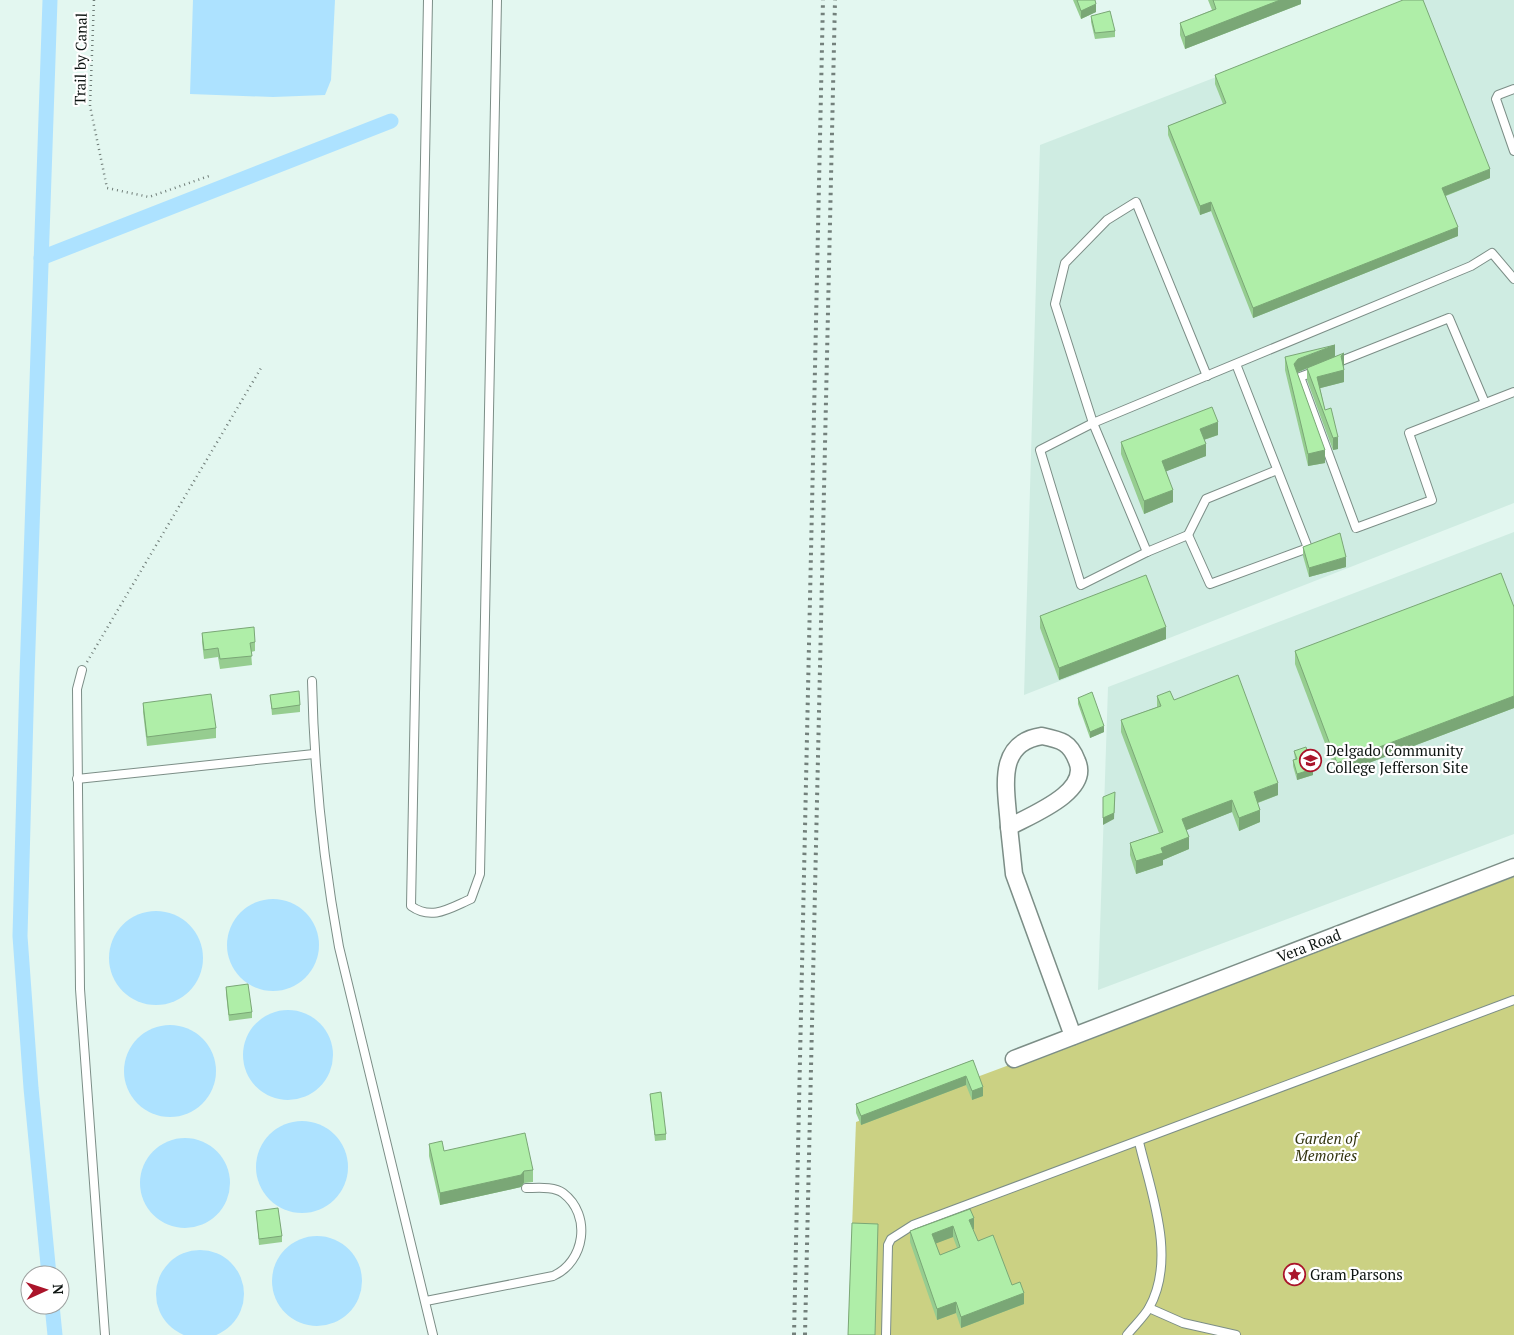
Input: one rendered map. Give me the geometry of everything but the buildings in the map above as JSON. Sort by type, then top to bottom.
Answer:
[{"type":"street","points":[[1009,827],[1066,795],[1075,785],[1081,768],[1072,748],[1060,740],[1042,736],[1030,738],[1016,746],[1009,759],[1006,776],[1009,827],[1014,874],[1073,1036]]},
{"type":"street","name":"Vera Road","points":[[1014,1059],[1514,867]]},
{"type":"lane","points":[[428,0],[411,906],[421,913],[438,912],[471,899],[480,874],[497,0]]},
{"type":"lane","points":[[1514,89],[1498,95],[1496,99],[1514,151]]},
{"type":"lane","points":[[1147,552],[1093,423],[1055,304],[1065,263],[1107,220],[1136,202],[1207,376]]},
{"type":"lane","points":[[1277,470],[1206,499],[1188,535],[1147,552],[1081,585],[1040,450],[1093,423],[1471,266],[1492,253],[1514,279]]},
{"type":"lane","points":[[1485,403],[1448,318],[1300,377],[1356,528],[1432,500],[1409,433],[1514,392]]},
{"type":"lane","points":[[1188,535],[1210,584],[1308,548],[1236,364]]},
{"type":"lane","points":[[82,670],[77,689],[80,989],[105,1335]]},
{"type":"lane","points":[[312,681],[314,754],[328,885],[339,947],[433,1335]]},
{"type":"lane","points":[[77,778],[314,754]]},
{"type":"lane","points":[[886,1335],[888,1245],[891,1238],[914,1225],[1514,1000]]},
{"type":"lane","points":[[1126,1335],[1148,1308],[1160,1269],[1161,1242],[1139,1142]]},
{"type":"lane","points":[[426,1301],[553,1276],[565,1271],[574,1261],[582,1233],[581,1218],[572,1202],[562,1192],[550,1188],[526,1188]]},
{"type":"lane","points":[[1148,1308],[1183,1323],[1236,1335]]},
{"type":"path","name":"Trail by Canal","points":[[94,0],[90,106],[107,188],[149,197],[212,175]]},
{"type":"path","points":[[82,670],[261,368]]},
{"type":"shaded area","points":[[1416,0],[1514,0],[1514,503],[1024,695],[1040,145]]},
{"type":"shaded area","name":"Delgado Community College Jefferson Site","points":[[1514,532],[1514,834],[1098,990],[1108,687]]},
{"type":"green space","name":"Garden of Memories","points":[[1514,877],[1514,1335],[848,1335],[856,1122]]},
{"type":"water","points":[[193,0],[335,0],[331,80],[325,95],[273,97],[190,94]]},
{"type":"water","points":[[273,899],[291,902],[306,912],[316,927],[319,945],[316,963],[306,978],[291,988],[273,991],[255,988],[240,978],[230,963],[227,945],[230,927],[240,912],[255,902]]},
{"type":"water","points":[[156,911],[174,914],[189,925],[200,940],[203,958],[200,976],[189,991],[174,1002],[156,1005],[138,1002],[123,991],[112,976],[109,958],[112,940],[123,925],[138,914]]},
{"type":"water","points":[[288,1010],[305,1013],[320,1023],[330,1038],[333,1055],[330,1072],[320,1087],[305,1097],[288,1100],[271,1097],[256,1087],[246,1072],[243,1055],[246,1038],[256,1023],[271,1013]]},
{"type":"water","points":[[170,1025],[188,1028],[203,1038],[213,1053],[216,1071],[213,1089],[203,1104],[188,1114],[170,1117],[152,1114],[137,1104],[127,1089],[124,1071],[127,1053],[137,1038],[152,1028]]},
{"type":"water","points":[[302,1121],[320,1125],[334,1135],[344,1149],[348,1167],[344,1185],[334,1199],[320,1209],[302,1213],[284,1209],[270,1199],[260,1185],[256,1167],[260,1149],[270,1135],[284,1125]]},
{"type":"water","points":[[185,1138],[202,1142],[217,1151],[226,1166],[230,1183],[226,1200],[217,1215],[202,1224],[185,1228],[168,1224],[153,1215],[144,1200],[140,1183],[144,1166],[153,1151],[168,1142]]},
{"type":"water","points":[[317,1236],[334,1240],[349,1249],[358,1264],[362,1281],[358,1298],[349,1313],[334,1322],[317,1326],[300,1322],[285,1313],[276,1298],[272,1281],[276,1264],[285,1249],[300,1240]]},
{"type":"water","points":[[200,1250],[217,1253],[225,1257],[237,1269],[241,1277],[244,1294],[241,1311],[237,1319],[225,1331],[217,1335],[200,1338],[183,1335],[175,1331],[163,1319],[159,1311],[156,1294],[159,1277],[163,1269],[175,1257],[183,1253]]},
{"type":"waterway","points":[[48,1265],[31,1088],[20,936],[50,0]]},
{"type":"waterway","points":[[41,258],[391,121]]},
{"type":"waterway","points":[[53,1315],[55,1335]]},
{"type":"railway","points":[[794,1335],[823,0]]},
{"type":"railway","points":[[805,1335],[835,0]]},
{"type":"place","name":"Delgado Community College Jefferson Site","points":[[1310,760]]},
{"type":"place","name":"Gram Parsons","points":[[1294,1275]]}]
